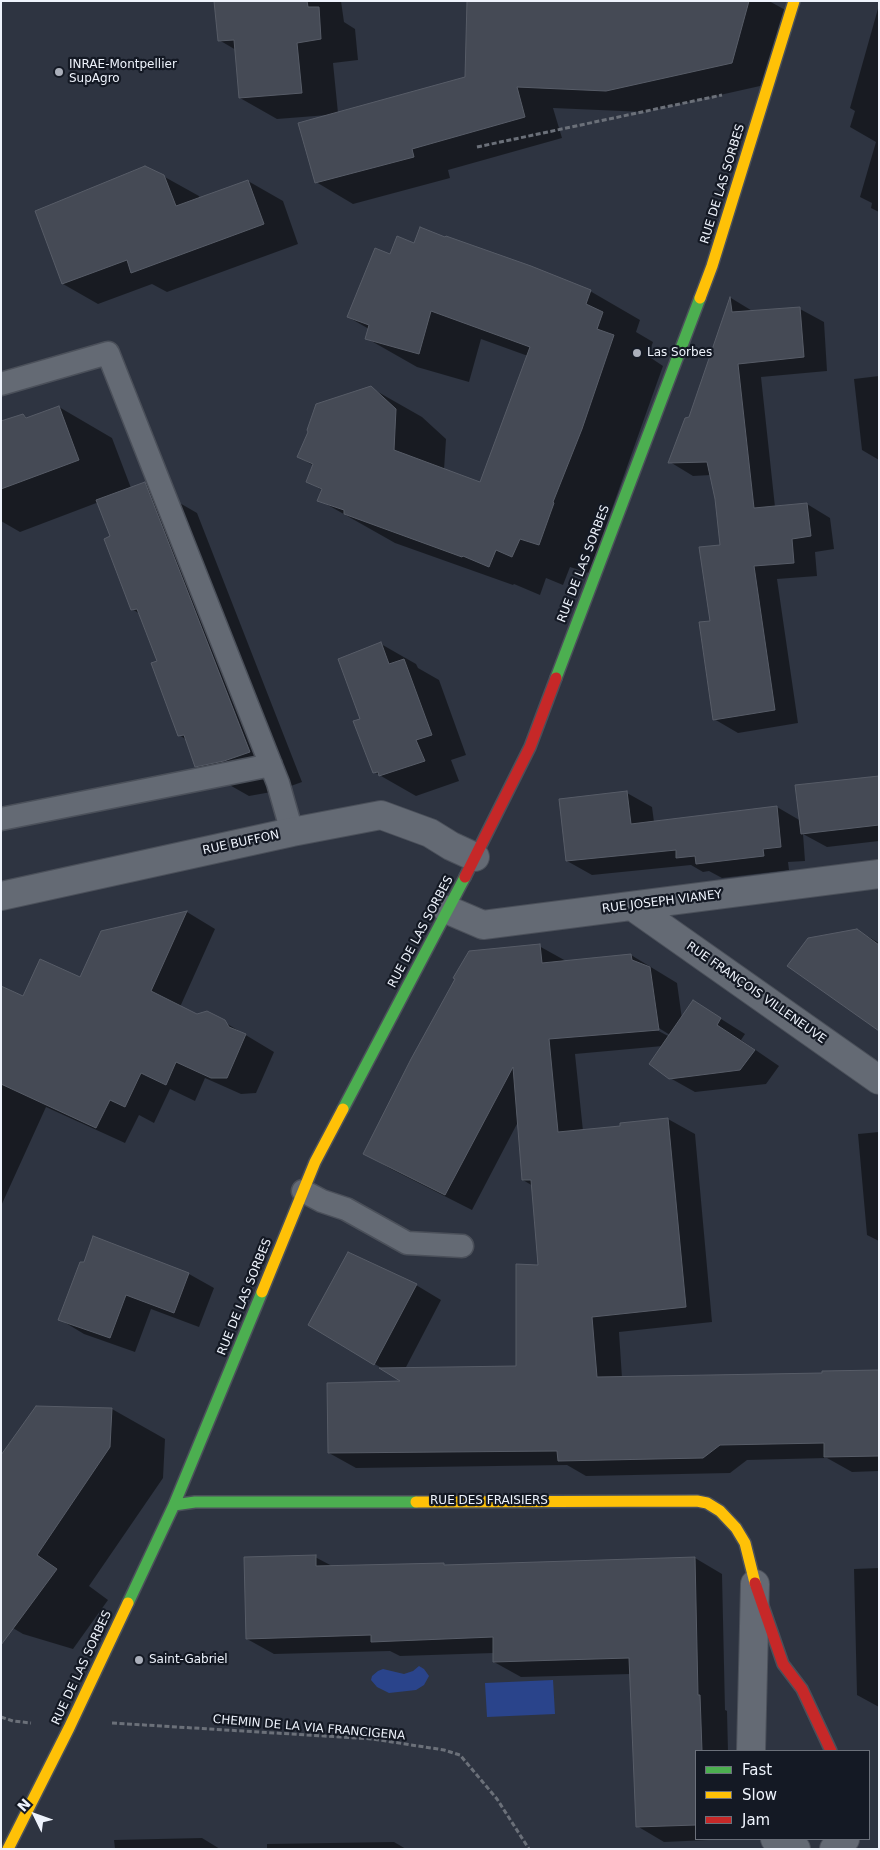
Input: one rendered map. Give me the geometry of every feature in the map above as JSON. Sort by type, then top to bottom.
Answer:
[{"type":"street","name":"RUE DE LAS SORBES","points":[[8,1849],[69,1728],[174,1505],[316,1162],[448,910],[530,747],[712,266],[794,1]]},
{"type":"street","name":"RUE BUFFON","points":[[1,896],[292,832],[381,815],[430,833],[451,846],[475,857]]},
{"type":"street","name":"RUE JOSEPH VIANEY","points":[[448,910],[483,925],[879,874]]},
{"type":"street","name":"RUE FRANÇOIS VILLENEUVE","points":[[632,906],[879,1080]]},
{"type":"street","name":"RUE DES FRAISIERS","points":[[174,1505],[195,1502],[697,1501],[707,1503],[720,1511],[736,1528],[745,1543],[755,1583],[783,1664],[802,1689],[830,1750]]},
{"type":"street","name":"RUE DES FRAISIERS","points":[[751,1750],[755,1583]]},
{"type":"street","points":[[776,1840],[796,1849]]},
{"type":"street","points":[[834,1849],[844,1840]]},
{"type":"lane","points":[[1,384],[108,353],[278,783],[292,832]]},
{"type":"lane","points":[[1,820],[271,765]]},
{"type":"lane","points":[[303,1192],[346,1209],[407,1243],[462,1246]]},
{"type":"path","points":[[476,147],[722,95]]},
{"type":"path","name":"CHEMIN DE LA VIA FRANCIGENA","points":[[69,1728],[117,1723],[373,1739],[444,1750],[460,1755],[497,1799],[529,1849]]},
{"type":"water","points":[[419,1666],[429,1676],[424,1685],[416,1690],[389,1693],[377,1687],[371,1680],[372,1676],[383,1669],[404,1674],[413,1671]]},
{"type":"water","points":[[553,1680],[555,1714],[487,1717],[485,1683]]},
{"type":"building","points":[[214,1],[307,1],[308,7],[319,7],[321,39],[297,43],[302,93],[239,98],[234,40],[218,41]]},
{"type":"building","points":[[467,1],[749,1],[732,63],[606,91],[517,87],[525,117],[412,149],[414,157],[315,183],[298,123],[465,77]]},
{"type":"building","points":[[145,166],[164,175],[176,206],[248,180],[264,224],[131,273],[127,260],[62,284],[35,211]]},
{"type":"building","points":[[420,227],[531,266],[591,290],[586,304],[603,312],[597,329],[614,335],[539,545],[520,539],[512,557],[496,550],[489,567],[344,514],[344,510],[317,501],[322,489],[306,482],[313,464],[297,457],[308,432],[307,430],[316,404],[371,386],[396,409],[394,450],[480,482],[530,347],[431,311],[419,354],[365,339],[369,325],[347,317],[375,248],[390,254],[397,236],[414,243]]},
{"type":"building","points":[[730,297],[732,312],[800,307],[804,357],[738,364],[754,508],[807,503],[811,536],[792,539],[794,563],[754,566],[775,710],[713,720],[699,622],[710,621],[699,547],[720,545],[715,499],[707,462],[668,463],[685,418],[689,417]]},
{"type":"building","points":[[59,406],[79,460],[1,489],[1,421],[23,414],[26,418]]},
{"type":"building","points":[[145,482],[250,752],[224,761],[195,767],[184,735],[178,736],[151,663],[157,661],[137,609],[131,610],[104,539],[110,536],[96,500]]},
{"type":"building","points":[[381,642],[389,664],[404,659],[432,735],[416,740],[425,761],[379,776],[378,772],[373,773],[353,721],[360,719],[338,659]]},
{"type":"building","points":[[879,776],[879,825],[801,834],[795,785]]},
{"type":"building","points":[[627,791],[631,824],[777,806],[781,847],[763,849],[764,856],[696,864],[695,856],[676,858],[676,850],[566,861],[559,799]]},
{"type":"building","points":[[187,911],[151,991],[197,1014],[207,1011],[225,1020],[229,1027],[246,1034],[227,1078],[211,1078],[176,1062],[166,1085],[141,1073],[125,1107],[110,1100],[96,1128],[1,1084],[1,986],[23,996],[40,959],[80,977],[101,931]]},
{"type":"building","points":[[857,929],[879,945],[879,1031],[787,966],[808,938]]},
{"type":"building","points":[[540,944],[542,963],[631,954],[632,960],[650,967],[659,1030],[549,1039],[558,1132],[620,1126],[620,1123],[668,1118],[686,1307],[592,1317],[597,1377],[822,1373],[822,1371],[879,1370],[879,1456],[824,1457],[824,1443],[720,1445],[703,1458],[558,1461],[557,1451],[328,1453],[327,1383],[400,1381],[379,1368],[516,1366],[516,1264],[538,1265],[531,1180],[522,1180],[513,1067],[445,1195],[363,1154],[411,1059],[455,979],[453,978],[469,951]]},
{"type":"building","points":[[693,1000],[721,1018],[717,1025],[755,1050],[740,1070],[669,1079],[649,1064]]},
{"type":"building","points":[[93,1236],[189,1273],[174,1313],[126,1295],[110,1338],[58,1320],[80,1262],[84,1262]]},
{"type":"building","points":[[348,1252],[417,1284],[374,1365],[308,1325]]},
{"type":"building","points":[[36,1406],[112,1408],[110,1447],[37,1555],[57,1569],[1,1645],[1,1455]]},
{"type":"building","points":[[316,1555],[316,1566],[444,1563],[444,1565],[695,1557],[698,1695],[700,1695],[702,1750],[695,1750],[695,1825],[636,1827],[629,1658],[493,1662],[493,1637],[371,1642],[371,1635],[246,1639],[244,1557]]},
{"type":"traffic: fast","points":[[556,678],[700,298]]},
{"type":"traffic: fast","points":[[343,1109],[465,877]]},
{"type":"traffic: fast","points":[[128,1603],[174,1505],[262,1292]]},
{"type":"traffic: fast","points":[[174,1505],[195,1502],[416,1502]]},
{"type":"traffic: slow","points":[[700,298],[712,266],[794,1]]},
{"type":"traffic: slow","points":[[262,1292],[315,1162],[343,1109]]},
{"type":"traffic: slow","points":[[416,1502],[697,1501],[707,1503],[720,1511],[736,1528],[745,1543],[755,1583]]},
{"type":"traffic: slow","points":[[8,1849],[69,1728],[128,1603]]},
{"type":"traffic: jam","points":[[465,877],[530,747],[556,678]]},
{"type":"traffic: jam","points":[[755,1583],[783,1664],[802,1689],[831,1750]]},
{"type":"place","name":"INRAE-Montpellier SupAgro","points":[[59,72]]},
{"type":"place","name":"Las Sorbes","points":[[637,353]]},
{"type":"place","name":"Saint-Gabriel","points":[[139,1660]]}]
